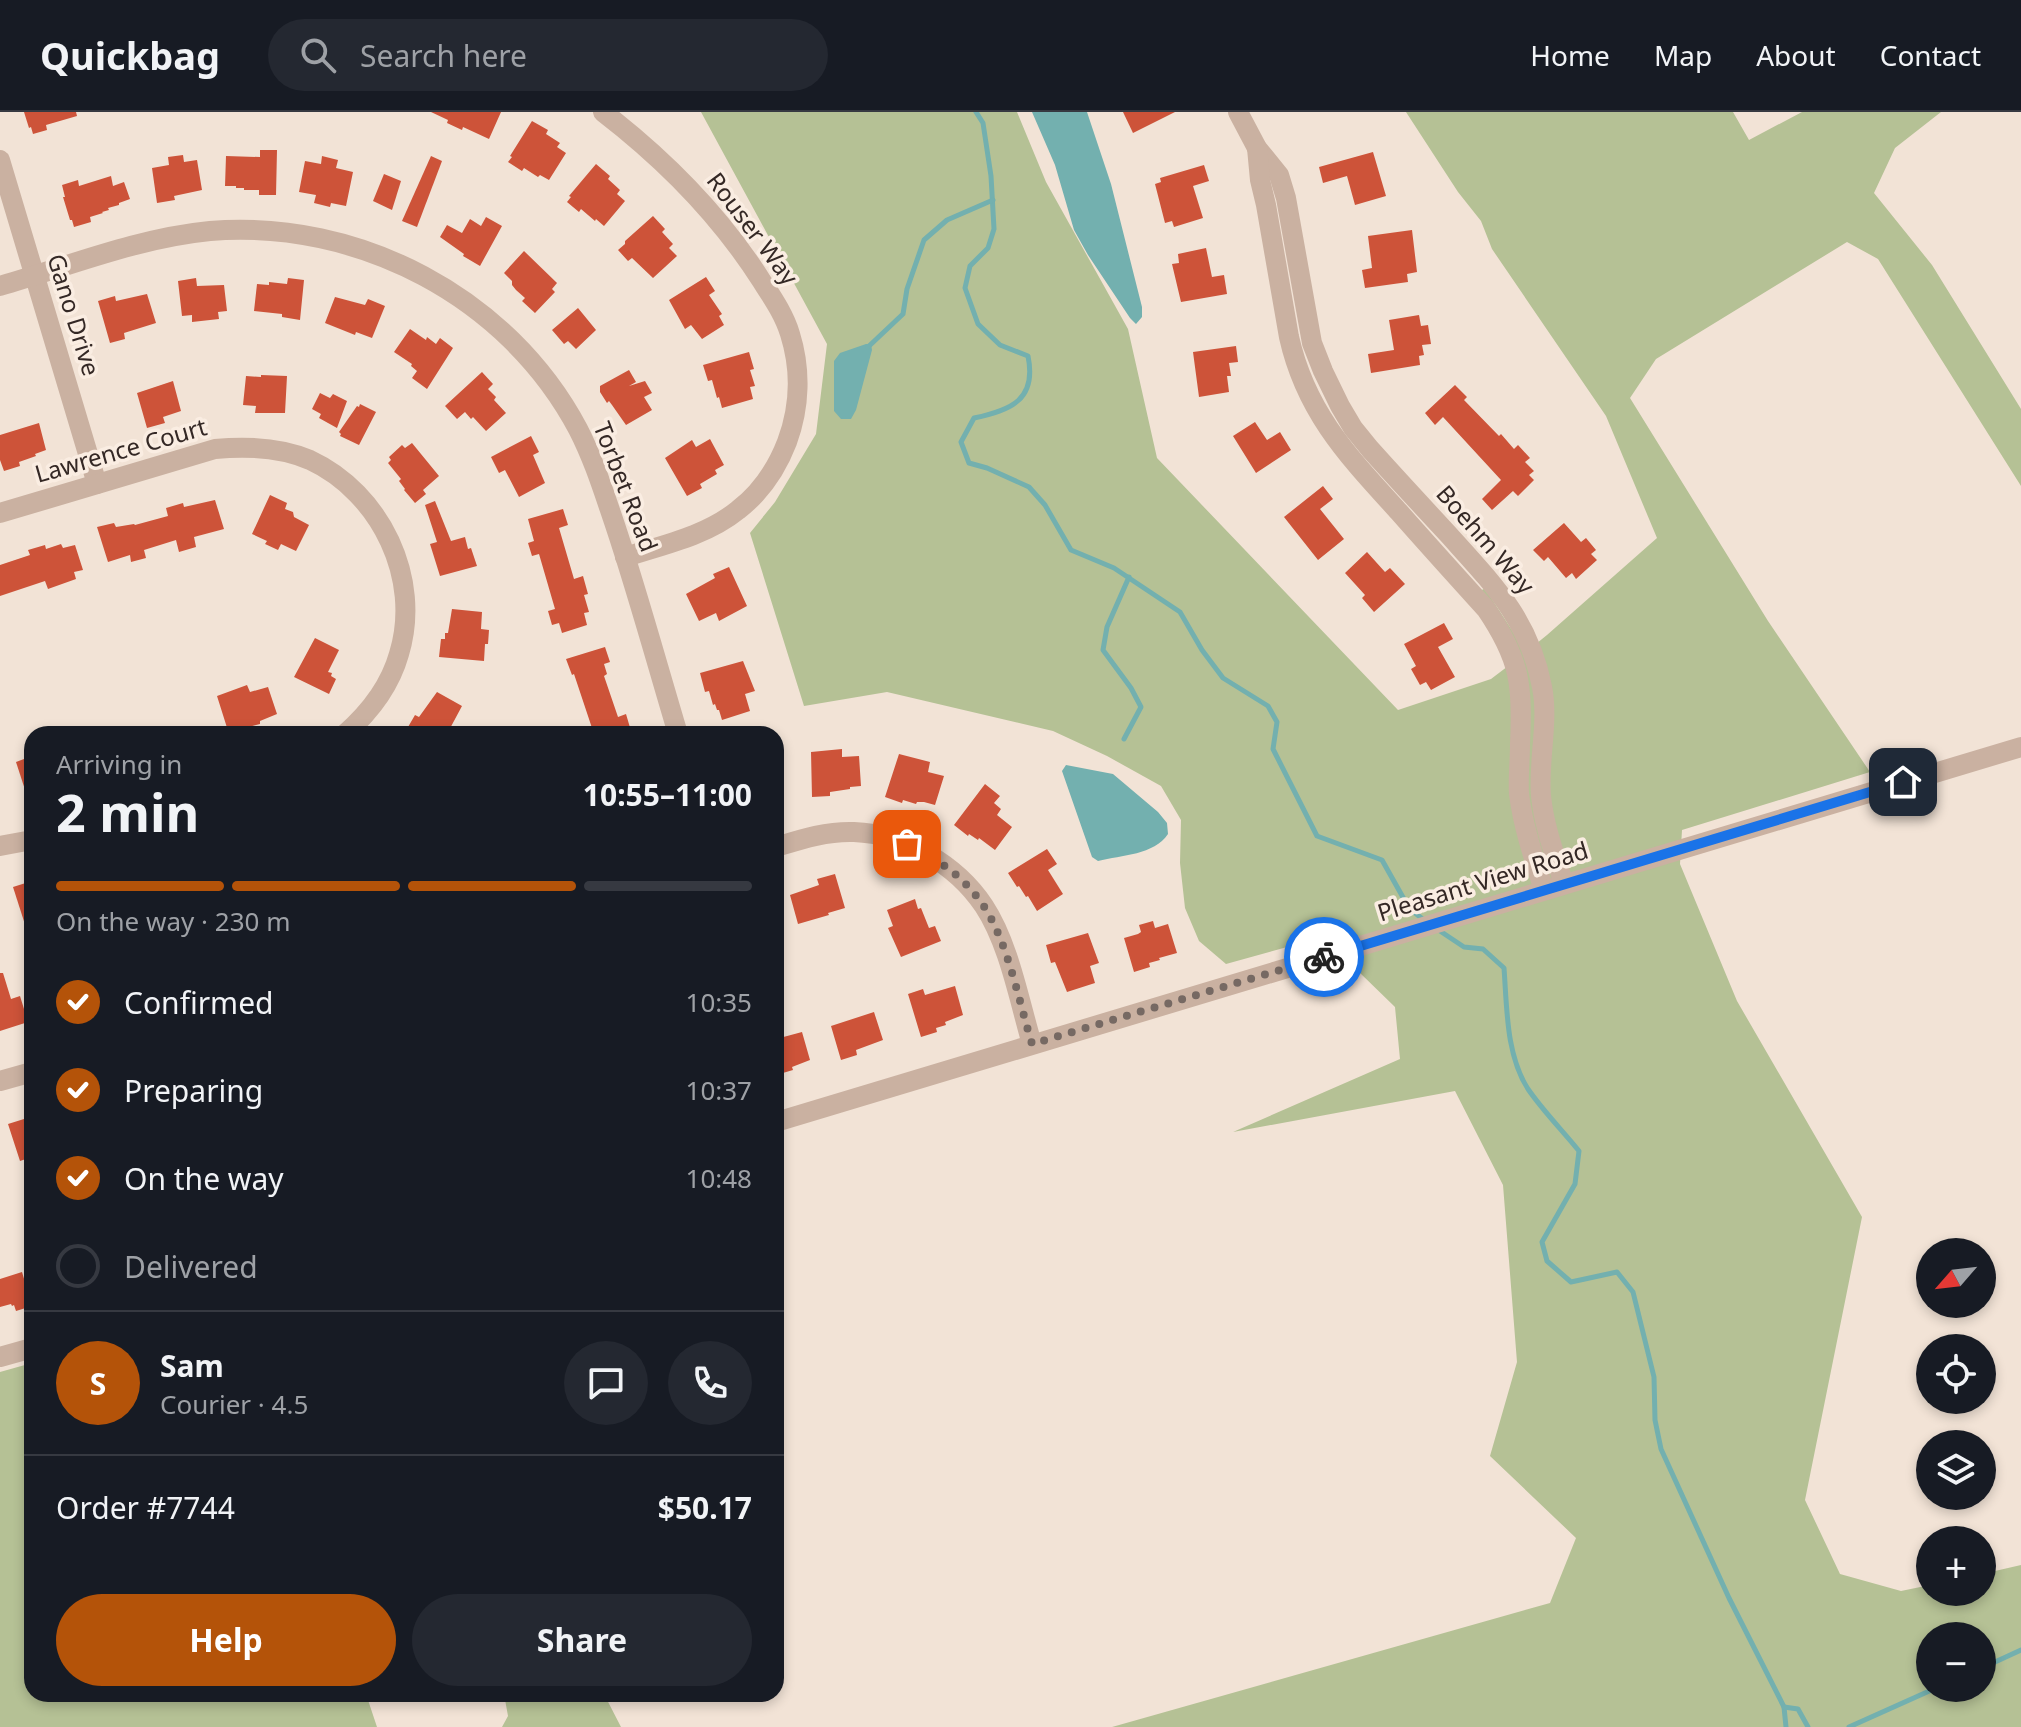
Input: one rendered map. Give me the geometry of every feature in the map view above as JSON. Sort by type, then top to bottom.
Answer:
[{"type":"street","name":"Rouser Way","points":[[603,112],[684,182],[729,234],[778,307],[797,365],[797,398],[792,427],[777,463],[755,494],[716,525],[625,557]]},
{"type":"street","name":"Boehm Way","points":[[1238,112],[1257,148],[1279,175],[1286,198],[1312,343],[1340,406],[1358,434],[1495,586],[1527,637],[1543,697],[1541,794],[1564,884]]},
{"type":"street","name":"Boehm Way","points":[[1257,148],[1260,180],[1293,355],[1305,387],[1335,440],[1486,609],[1500,630],[1517,667],[1521,698],[1519,790],[1522,812],[1544,890]]},
{"type":"street","name":"Gano Drive","points":[[0,160],[97,484]]},
{"type":"street","name":"Torbet Road","points":[[0,286],[151,240],[211,231],[244,230],[312,236],[343,243],[417,271],[450,290],[480,312],[538,368],[577,429],[595,465],[676,726]]},
{"type":"street","points":[[1286,320],[1307,311]]},
{"type":"street","points":[[1345,451],[1358,434]]},
{"type":"street","name":"Lawrence Court","points":[[0,513],[215,449],[244,447],[277,450],[310,460],[338,477],[365,501],[384,529],[398,558],[404,588],[405,623],[399,654],[388,682],[372,708],[353,726]]},
{"type":"street","points":[[1521,698],[1543,697]]},
{"type":"street","name":"Pleasant View Road","points":[[784,1120],[2021,747]]},
{"type":"street","points":[[784,845],[812,836],[856,832],[907,844],[948,868],[984,906],[997,932],[1032,1044]]},
{"type":"street","points":[[0,846],[24,842]]},
{"type":"street","points":[[0,1081],[24,1074]]},
{"type":"street","points":[[0,1357],[24,1350]]},
{"type":"green space","points":[[701,112],[1017,112],[1046,182],[1128,329],[1157,458],[1398,710],[1491,679],[1520,657],[1481,592],[1483,589],[1526,652],[1657,538],[1606,416],[1492,249],[1481,221],[1458,192],[1406,112],[1733,112],[1749,140],[1802,112],[1941,112],[1895,148],[1874,193],[1932,265],[2021,409],[2021,486],[1878,259],[1847,242],[1656,359],[1630,398],[1768,621],[1870,772],[1682,830],[1680,864],[1737,1001],[1862,1217],[1805,1500],[1840,1574],[1901,1591],[1916,1588],[1916,1606],[1996,1606],[1996,1571],[2021,1565],[2021,1727],[1112,1727],[1550,1603],[1576,1538],[1490,1456],[1517,1362],[1503,1185],[1455,1091],[1233,1132],[1400,1059],[1395,1007],[1323,937],[1226,964],[1199,941],[1185,908],[1180,863],[1181,820],[1161,786],[1053,731],[887,692],[804,706],[750,533],[775,502],[816,434],[827,344]]},
{"type":"green space","points":[[24,1365],[24,1702],[369,1702],[377,1727],[0,1727],[0,1372]]},
{"type":"green space","points":[[505,1702],[608,1702],[621,1727],[502,1727],[508,1716]]},
{"type":"water","points":[[1032,112],[1087,112],[1111,184],[1142,307],[1142,317],[1136,324],[1074,230],[1055,165]]},
{"type":"water","points":[[871,344],[872,350],[856,410],[851,419],[841,419],[834,411],[834,361],[840,353]]},
{"type":"water","points":[[1066,765],[1113,774],[1158,812],[1167,823],[1168,834],[1155,846],[1137,853],[1098,861],[1092,857],[1062,771]]},
{"type":"building","points":[[24,112],[76,112],[77,116],[46,125],[47,130],[33,134]]},
{"type":"building","points":[[431,112],[501,112],[489,139],[463,127],[462,130]]},
{"type":"building","points":[[1123,112],[1175,112],[1133,133]]},
{"type":"building","points":[[532,121],[548,130],[546,134],[560,143],[557,147],[566,153],[549,180],[524,168],[522,171],[508,162]]},
{"type":"building","points":[[260,150],[277,150],[276,195],[259,195],[259,190],[225,186],[226,156],[260,157]]},
{"type":"building","points":[[1373,152],[1386,196],[1355,205],[1347,176],[1323,183],[1319,167]]},
{"type":"building","points":[[183,155],[184,162],[197,160],[202,190],[157,203],[152,168],[169,165],[168,157]]},
{"type":"building","points":[[322,156],[338,160],[336,168],[353,172],[346,206],[331,203],[330,207],[314,203],[316,195],[299,192],[305,161],[321,164]]},
{"type":"building","points":[[431,156],[442,161],[417,227],[402,221]]},
{"type":"building","points":[[596,164],[610,176],[608,179],[620,190],[617,194],[625,201],[604,226],[567,202]]},
{"type":"building","points":[[1204,165],[1209,181],[1193,186],[1203,218],[1174,227],[1172,221],[1165,223],[1155,184],[1161,182],[1160,178]]},
{"type":"building","points":[[384,174],[401,181],[392,210],[373,201]]},
{"type":"building","points":[[111,176],[113,186],[124,182],[130,199],[90,217],[91,222],[74,227],[62,185],[78,180],[79,186]]},
{"type":"building","points":[[653,216],[665,229],[662,232],[673,244],[669,248],[677,256],[653,278],[632,258],[628,261],[618,250]]},
{"type":"building","points":[[486,217],[502,226],[480,266],[440,237],[447,225],[462,233],[470,219],[481,226]]},
{"type":"building","points":[[1412,230],[1417,272],[1407,274],[1408,282],[1365,288],[1362,270],[1372,268],[1368,236]]},
{"type":"building","points":[[1206,248],[1212,277],[1224,275],[1227,294],[1181,302],[1172,264],[1179,263],[1178,254]]},
{"type":"building","points":[[524,251],[557,283],[552,289],[555,292],[535,313],[522,301],[525,298],[504,273]]},
{"type":"building","points":[[706,277],[715,291],[709,295],[722,314],[719,316],[724,325],[702,339],[691,325],[685,329],[669,300]]},
{"type":"building","points":[[196,278],[197,286],[224,285],[227,311],[218,312],[219,319],[192,322],[192,315],[182,316],[178,281]]},
{"type":"building","points":[[288,278],[304,280],[300,320],[282,317],[282,314],[254,311],[257,284],[287,284]]},
{"type":"building","points":[[147,294],[156,323],[124,333],[125,339],[110,343],[98,301],[115,296],[116,301]]},
{"type":"building","points":[[335,297],[365,305],[368,299],[385,306],[372,338],[325,323]]},
{"type":"building","points":[[578,308],[596,330],[576,349],[568,341],[564,344],[552,330]]},
{"type":"building","points":[[1419,315],[1421,326],[1428,325],[1431,344],[1422,345],[1424,355],[1419,356],[1420,365],[1371,373],[1368,354],[1394,350],[1389,320]]},
{"type":"building","points":[[410,329],[436,344],[440,338],[453,348],[427,389],[412,378],[417,371],[412,364],[394,352]]},
{"type":"building","points":[[1236,346],[1238,362],[1229,363],[1231,376],[1227,376],[1229,392],[1199,397],[1193,352]]},
{"type":"building","points":[[749,352],[754,369],[750,370],[755,386],[750,387],[753,399],[722,408],[703,365]]},
{"type":"building","points":[[629,370],[636,382],[629,386],[645,381],[652,393],[644,397],[652,410],[626,425],[609,401],[607,403],[600,386]]},
{"type":"building","points":[[482,372],[493,384],[488,389],[496,397],[494,400],[506,413],[486,431],[465,412],[457,419],[445,406]]},
{"type":"building","points":[[246,376],[287,376],[285,413],[255,413],[256,406],[243,405]]},
{"type":"building","points":[[173,381],[181,411],[163,417],[165,423],[147,428],[137,393]]},
{"type":"building","points":[[1455,385],[1467,397],[1464,400],[1499,436],[1501,434],[1514,449],[1518,445],[1530,458],[1525,462],[1534,471],[1529,475],[1534,480],[1518,496],[1513,491],[1492,510],[1482,499],[1501,480],[1443,417],[1435,425],[1425,413]]},
{"type":"building","points":[[320,393],[330,398],[333,394],[347,401],[337,428],[319,418],[321,414],[312,409]]},
{"type":"building","points":[[360,404],[376,412],[359,445],[340,436],[339,432]]},
{"type":"building","points":[[1255,422],[1267,440],[1280,432],[1291,450],[1256,473],[1233,436]]},
{"type":"building","points":[[39,423],[46,450],[19,462],[20,466],[4,471],[0,460],[0,435]]},
{"type":"building","points":[[531,436],[539,452],[533,455],[545,483],[519,497],[505,470],[499,473],[491,457]]},
{"type":"building","points":[[710,439],[724,465],[715,470],[717,474],[700,484],[702,488],[687,496],[665,458],[692,440],[696,447]]},
{"type":"building","points":[[412,443],[439,476],[423,490],[426,494],[415,503],[388,463],[391,460],[389,457],[402,445],[405,448]]},
{"type":"building","points":[[1323,486],[1333,499],[1320,509],[1344,539],[1318,560],[1284,517]]},
{"type":"building","points":[[270,495],[287,503],[285,509],[309,525],[296,551],[281,544],[278,550],[252,534]]},
{"type":"building","points":[[215,500],[224,529],[194,537],[196,547],[179,552],[176,540],[144,550],[146,558],[131,562],[130,555],[108,562],[97,527],[114,523],[116,527],[135,525],[168,516],[166,508]]},
{"type":"building","points":[[435,501],[451,541],[465,537],[477,566],[440,576],[430,544],[437,542],[425,505]]},
{"type":"building","points":[[563,509],[568,525],[559,528],[574,579],[583,576],[589,612],[584,613],[587,625],[562,633],[559,623],[552,625],[548,611],[555,609],[539,554],[532,556],[528,543],[534,541],[528,519]]},
{"type":"building","points":[[1564,523],[1581,542],[1586,538],[1596,550],[1591,554],[1597,560],[1576,579],[1572,573],[1566,578],[1548,557],[1544,561],[1533,550]]},
{"type":"building","points":[[61,544],[63,548],[75,545],[83,570],[74,572],[76,579],[48,589],[45,581],[0,596],[0,565],[30,555],[28,550]]},
{"type":"building","points":[[1367,552],[1385,572],[1390,568],[1405,584],[1374,612],[1362,598],[1365,595],[1345,573]]},
{"type":"building","points":[[729,567],[747,606],[719,621],[716,613],[699,621],[686,594],[715,578],[713,574]]},
{"type":"building","points":[[452,609],[482,612],[481,629],[489,630],[484,661],[439,657],[441,639],[445,639],[445,633],[448,633]]},
{"type":"building","points":[[1444,623],[1453,639],[1438,647],[1455,677],[1431,690],[1426,682],[1420,685],[1411,669],[1416,666],[1404,644]]},
{"type":"building","points":[[315,638],[339,650],[328,672],[336,679],[329,694],[294,677]]},
{"type":"building","points":[[605,647],[610,662],[604,664],[607,674],[604,676],[618,717],[626,714],[630,726],[591,726],[566,659]]},
{"type":"building","points":[[743,661],[755,691],[745,694],[750,711],[722,720],[709,691],[705,692],[700,673]]},
{"type":"building","points":[[247,685],[250,692],[268,687],[277,714],[252,726],[226,726],[217,696]]},
{"type":"building","points":[[437,692],[462,706],[451,726],[409,726],[415,715],[419,717]]},
{"type":"building","points":[[842,749],[842,757],[859,756],[861,786],[830,792],[830,796],[812,797],[811,752]]},
{"type":"building","points":[[899,754],[930,762],[928,772],[944,776],[935,805],[903,800],[902,803],[885,797]]},
{"type":"building","points":[[24,759],[24,787],[16,762]]},
{"type":"building","points":[[985,784],[1000,796],[994,803],[1001,809],[997,815],[1012,827],[995,850],[954,825]]},
{"type":"building","points":[[1047,849],[1057,864],[1048,870],[1063,894],[1037,911],[1008,873]]},
{"type":"building","points":[[835,874],[845,908],[798,924],[790,895],[819,885],[817,879]]},
{"type":"building","points":[[24,884],[24,921],[13,887]]},
{"type":"building","points":[[915,899],[929,928],[935,926],[941,941],[901,957],[888,928],[893,926],[887,910]]},
{"type":"building","points":[[1153,921],[1155,928],[1168,924],[1177,953],[1159,958],[1149,963],[1150,967],[1134,972],[1124,938],[1141,932],[1139,925]]},
{"type":"building","points":[[1088,933],[1099,963],[1090,966],[1095,983],[1067,992],[1055,962],[1051,963],[1046,945]]},
{"type":"building","points":[[0,973],[3,973],[11,999],[20,996],[24,1023],[0,1031]]},
{"type":"building","points":[[955,986],[963,1015],[945,1022],[946,1025],[936,1028],[937,1032],[921,1037],[908,994],[923,989],[925,995]]},
{"type":"building","points":[[874,1012],[883,1040],[856,1050],[857,1055],[841,1060],[831,1026]]},
{"type":"building","points":[[802,1032],[810,1060],[784,1073],[784,1037]]},
{"type":"building","points":[[24,1119],[24,1160],[20,1161],[8,1124]]},
{"type":"building","points":[[22,1272],[24,1308],[16,1311],[11,1304],[0,1307],[0,1279]]},
{"type":"waterway","points":[[976,112],[983,123],[991,176],[994,229],[988,248],[970,266],[965,288],[978,324],[1000,345],[1028,356],[1030,371],[1025,393],[1018,400],[999,411],[974,418],[961,442],[969,463],[1029,487],[1045,505],[1071,550],[1114,568],[1180,612],[1223,678],[1268,706],[1277,722],[1273,749],[1317,836],[1382,860],[1409,908],[1425,921]]},
{"type":"waterway","points":[[868,347],[903,314],[907,289],[924,240],[947,220],[993,200]]},
{"type":"waterway","points":[[1124,739],[1141,707],[1103,650],[1107,627],[1129,577]]},
{"type":"waterway","points":[[1437,929],[1464,947],[1483,949],[1504,968],[1509,1031],[1521,1076],[1534,1097],[1579,1151],[1575,1184],[1542,1242],[1547,1261],[1571,1282],[1617,1272],[1633,1292],[1654,1377],[1655,1420],[1661,1449],[1729,1598],[1784,1707],[1786,1727]]},
{"type":"waterway","points":[[1996,1662],[2021,1650]]},
{"type":"waterway","points":[[1849,1727],[1916,1697]]},
{"type":"waterway","points":[[1784,1707],[1798,1709],[1808,1727]]},
{"type":"way so far","points":[[907,844],[948,868],[984,906],[1003,947],[1032,1044],[1324,957]]},
{"type":"route","points":[[1324,957],[1903,782]]}]
